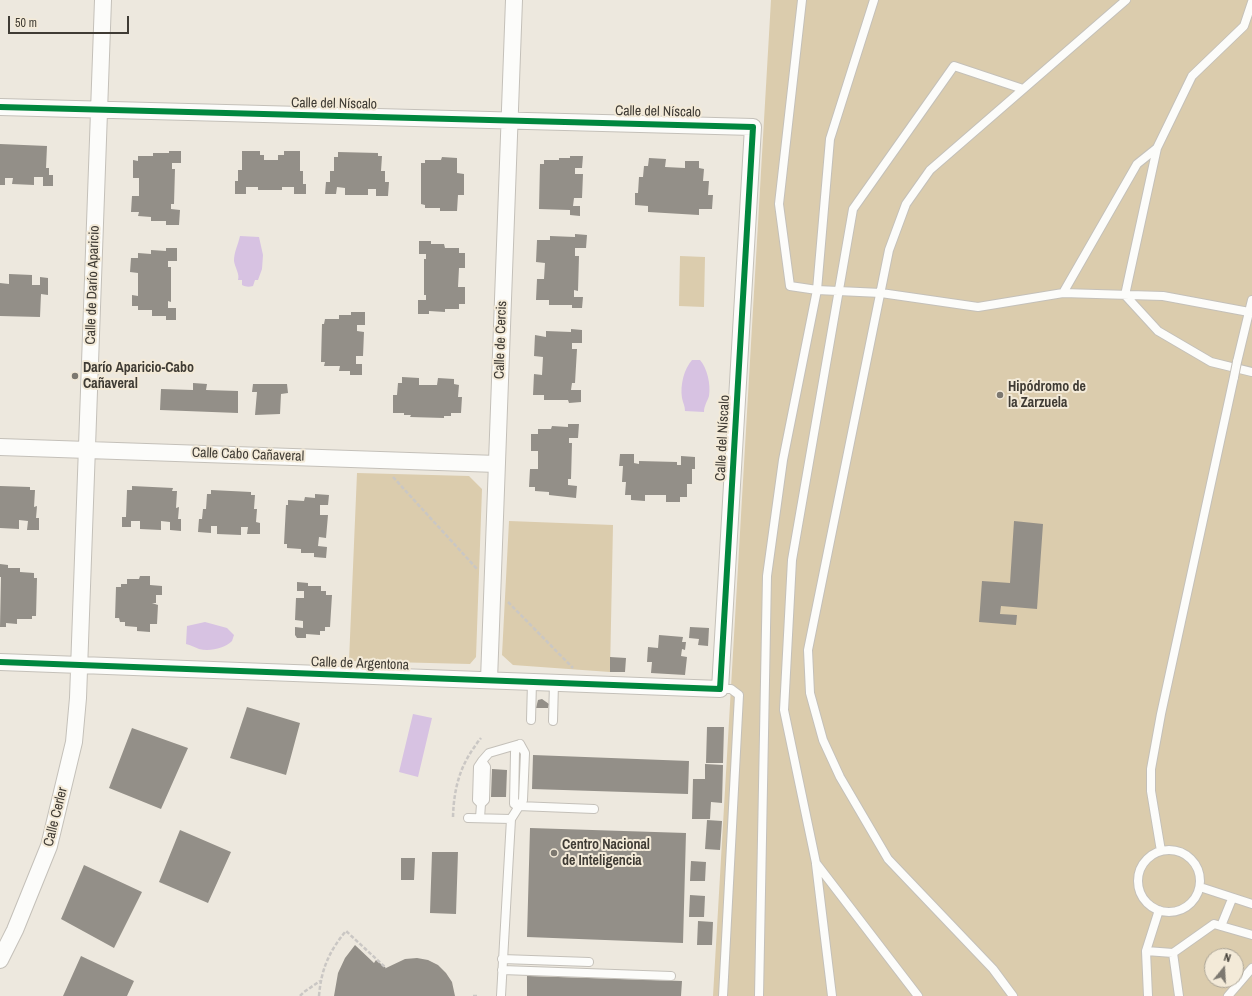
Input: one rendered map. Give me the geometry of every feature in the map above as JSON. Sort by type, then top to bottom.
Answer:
[{"type":"street","name":"Calle de Darío Aparicio","points":[[78,666],[103,0]]},
{"type":"street","name":"Calle de Cercis","points":[[489,680],[514,0]]},
{"type":"street","name":"Calle del Níscalo","points":[[0,107],[753,127],[720,689]]},
{"type":"street","name":"Calle Cabo Cañaveral","points":[[0,447],[497,464]]},
{"type":"street","name":"Calle de Argentona","points":[[0,662],[720,689]]},
{"type":"street","name":"Calle Cerler","points":[[0,960],[15,930],[49,846],[74,742],[78,666]]},
{"type":"lane","points":[[802,0],[779,204],[790,286],[817,290],[880,292],[978,307],[1063,293],[1163,296],[1251,311]]},
{"type":"lane","points":[[758,996],[767,576],[783,460],[817,290],[830,139],[874,0]]},
{"type":"lane","points":[[1013,996],[993,969],[888,859],[823,740],[810,693],[808,650],[889,250],[906,204],[930,170],[1126,0]]},
{"type":"lane","points":[[1125,295],[1157,148],[1192,76],[1244,26],[1252,2]]},
{"type":"lane","points":[[832,996],[816,863],[784,710],[792,560],[854,209],[954,66],[1023,89]]},
{"type":"lane","points":[[1063,293],[1137,164],[1157,148]]},
{"type":"lane","points":[[1125,295],[1158,331],[1211,362],[1252,372]]},
{"type":"lane","points":[[1161,851],[1151,791],[1150,769],[1237,362],[1251,311],[1252,300]]},
{"type":"lane","points":[[531,720],[532,682]]},
{"type":"lane","points":[[553,721],[554,683]]},
{"type":"lane","points":[[720,689],[731,689],[739,695],[723,996]]},
{"type":"lane","points":[[480,818],[481,804],[485,800],[486,767],[482,761],[489,752],[520,744],[525,753],[523,800],[511,819],[501,996]]},
{"type":"lane","points":[[518,806],[594,809]]},
{"type":"lane","points":[[468,818],[511,819]]},
{"type":"lane","points":[[1172,850],[1182,853],[1190,858],[1198,872],[1200,887],[1196,897],[1189,905],[1180,910],[1170,912],[1159,910],[1149,904],[1142,896],[1139,885],[1139,874],[1144,864],[1151,856],[1161,851],[1172,850]]},
{"type":"lane","points":[[816,863],[918,996]]},
{"type":"lane","points":[[1200,887],[1232,899],[1252,904]]},
{"type":"lane","points":[[1221,926],[1232,899]]},
{"type":"lane","points":[[1148,996],[1146,951],[1159,910]]},
{"type":"lane","points":[[1146,951],[1173,953],[1214,924],[1252,935]]},
{"type":"lane","points":[[1173,953],[1180,996]]},
{"type":"lane","points":[[502,959],[589,962]]},
{"type":"lane","points":[[1228,996],[1252,968]]},
{"type":"lane","points":[[502,970],[672,976]]},
{"type":"path","points":[[453,817],[454,792],[468,754],[481,738]]},
{"type":"path","points":[[319,996],[320,981],[331,952],[346,931],[386,968]]},
{"type":"path","points":[[300,996],[320,981]]},
{"type":"path","points":[[474,996],[479,996]]},
{"type":"shaded area","name":"Hipódromo de la Zarzuela","points":[[771,0],[1252,0],[1252,996],[713,996]]},
{"type":"shaded area","points":[[240,236],[259,237],[263,255],[262,269],[258,280],[255,280],[253,286],[243,286],[242,280],[238,280],[234,261]]},
{"type":"shaded area","points":[[680,256],[705,257],[704,307],[679,306]]},
{"type":"shaded area","points":[[692,360],[700,360],[705,367],[708,376],[709,396],[704,412],[685,411],[682,398],[683,378]]},
{"type":"shaded area","points":[[357,473],[469,476],[482,489],[476,657],[470,664],[349,661]]},
{"type":"shaded area","points":[[509,521],[613,525],[610,672],[513,665],[502,655]]},
{"type":"shaded area","points":[[205,622],[227,628],[234,635],[232,641],[212,650],[203,650],[186,644],[187,626]]},
{"type":"shaded area","points":[[413,714],[432,718],[418,777],[399,772]]},
{"type":"building","points":[[0,144],[47,146],[46,168],[49,168],[49,175],[53,175],[53,186],[43,186],[43,177],[34,177],[34,185],[12,184],[13,178],[5,178],[5,185],[0,185]]},
{"type":"building","points":[[169,151],[181,151],[181,163],[172,163],[172,169],[175,169],[174,204],[171,204],[171,209],[180,210],[179,225],[166,225],[166,221],[151,221],[151,217],[138,216],[139,212],[131,212],[132,196],[139,196],[139,178],[133,178],[133,160],[138,161],[138,156],[153,156],[153,153],[169,153]]},
{"type":"building","points":[[242,151],[260,151],[260,155],[264,155],[264,160],[278,160],[278,155],[284,155],[284,151],[300,151],[300,171],[303,171],[303,184],[306,184],[306,194],[294,194],[294,187],[282,187],[282,190],[258,190],[258,187],[246,187],[246,194],[235,194],[235,181],[238,181],[238,170],[242,170]]},
{"type":"building","points":[[338,152],[378,153],[378,156],[382,156],[381,171],[385,171],[385,182],[389,182],[388,196],[376,196],[376,189],[368,189],[368,195],[345,195],[345,188],[337,187],[336,194],[325,194],[326,182],[330,182],[330,171],[334,171],[334,157],[338,157]]},
{"type":"building","points":[[570,156],[583,156],[582,168],[575,168],[575,174],[583,174],[582,198],[574,198],[573,206],[580,206],[580,216],[570,215],[570,210],[539,209],[540,164],[544,164],[544,160],[559,160],[559,158],[570,158]]},
{"type":"building","points":[[442,157],[457,158],[457,173],[464,174],[464,195],[458,195],[457,211],[440,211],[440,208],[425,208],[425,205],[421,204],[421,163],[425,163],[425,160],[441,160]]},
{"type":"building","points":[[649,158],[666,159],[665,167],[685,168],[685,161],[699,161],[699,168],[704,169],[703,181],[709,181],[708,195],[713,195],[712,209],[699,209],[699,215],[648,212],[648,206],[635,205],[635,193],[638,193],[639,177],[643,177],[644,166],[648,166]]},
{"type":"building","points":[[575,234],[587,235],[586,248],[575,248],[575,256],[579,256],[578,291],[574,290],[574,297],[583,297],[582,308],[572,308],[572,305],[549,305],[549,300],[536,300],[537,279],[544,279],[545,263],[536,262],[537,240],[550,240],[550,236],[575,237]]},
{"type":"building","points":[[419,241],[431,241],[431,244],[444,244],[445,248],[459,248],[459,253],[465,253],[465,268],[459,268],[458,287],[465,287],[465,304],[459,304],[459,309],[445,309],[445,312],[429,311],[429,314],[418,314],[418,300],[426,300],[426,295],[424,295],[424,259],[426,259],[426,254],[419,254]]},
{"type":"building","points":[[166,248],[177,248],[177,261],[168,261],[168,267],[171,267],[171,302],[168,301],[168,308],[176,308],[176,320],[166,320],[166,316],[152,316],[152,310],[138,310],[138,306],[132,306],[132,295],[138,296],[138,273],[130,272],[131,258],[138,258],[138,253],[151,254],[151,250],[166,251]]},
{"type":"building","points":[[9,274],[32,275],[32,285],[40,285],[40,277],[48,278],[48,295],[41,294],[40,317],[0,316],[0,283],[9,284]]},
{"type":"building","points":[[351,312],[365,312],[365,325],[357,325],[357,331],[364,332],[363,356],[356,356],[356,364],[362,364],[362,375],[350,375],[350,371],[339,371],[340,366],[324,366],[325,362],[321,362],[322,324],[324,324],[325,319],[339,319],[339,315],[351,315]]},
{"type":"building","points":[[571,329],[582,330],[582,343],[572,343],[572,349],[577,349],[575,383],[572,383],[571,390],[581,390],[581,402],[569,403],[568,400],[544,400],[544,395],[533,395],[534,374],[542,375],[543,357],[534,356],[535,335],[546,337],[546,331],[571,332]]},
{"type":"building","points":[[402,377],[419,378],[419,385],[437,385],[438,378],[454,379],[454,384],[459,385],[458,397],[462,397],[461,413],[451,413],[451,416],[444,416],[444,418],[410,417],[411,415],[404,415],[404,413],[393,413],[393,395],[397,395],[398,383],[402,383]]},
{"type":"building","points":[[193,383],[207,384],[206,390],[238,391],[238,413],[160,410],[161,389],[193,390]]},
{"type":"building","points":[[253,384],[287,384],[288,393],[281,394],[280,414],[255,415],[257,392],[252,392]]},
{"type":"building","points":[[568,424],[579,424],[578,438],[569,438],[569,443],[572,443],[571,479],[568,479],[568,485],[577,486],[576,498],[549,495],[549,492],[535,491],[535,487],[529,487],[530,469],[538,469],[538,451],[531,451],[531,434],[538,434],[538,429],[551,429],[552,426],[568,427]]},
{"type":"building","points":[[620,454],[634,454],[634,463],[639,464],[639,461],[677,462],[677,465],[681,465],[681,456],[695,457],[695,469],[692,469],[692,484],[687,484],[687,497],[680,497],[680,502],[666,502],[666,495],[645,495],[645,501],[631,500],[631,495],[625,495],[626,482],[622,482],[623,466],[619,466]]},
{"type":"building","points":[[0,486],[30,487],[30,490],[35,490],[34,507],[37,506],[36,518],[39,518],[39,530],[27,530],[28,521],[19,520],[19,529],[0,528]]},
{"type":"building","points":[[132,486],[173,488],[172,491],[177,491],[176,508],[179,507],[178,519],[181,519],[181,531],[170,530],[170,522],[161,521],[161,530],[140,529],[140,521],[131,521],[131,527],[122,527],[122,517],[126,517],[127,490],[132,490]]},
{"type":"building","points":[[211,490],[251,492],[251,495],[255,495],[254,509],[257,509],[256,522],[260,523],[260,534],[247,534],[248,527],[241,527],[241,535],[217,534],[217,526],[211,526],[211,533],[198,532],[199,519],[202,519],[203,509],[206,509],[207,494],[211,494]]},
{"type":"building","points":[[315,494],[329,495],[328,505],[320,505],[320,515],[328,515],[326,538],[319,537],[318,546],[327,547],[326,558],[314,557],[314,553],[301,553],[301,549],[287,548],[287,544],[284,544],[286,505],[288,505],[288,500],[304,501],[305,497],[315,498]]},
{"type":"building","points":[[1014,521],[1043,524],[1037,609],[1001,606],[1000,614],[1017,615],[1016,625],[979,622],[982,581],[1010,583]]},
{"type":"building","points":[[0,564],[8,565],[8,568],[20,568],[20,572],[34,573],[34,578],[37,578],[36,616],[32,616],[32,619],[17,619],[17,624],[6,623],[6,627],[0,627]]},
{"type":"building","points":[[140,576],[150,576],[150,585],[162,586],[162,595],[156,595],[156,603],[152,603],[158,605],[157,624],[150,624],[150,632],[137,631],[137,627],[125,626],[125,622],[120,622],[119,618],[115,618],[116,587],[121,587],[121,584],[127,584],[127,579],[139,579]]},
{"type":"building","points":[[297,582],[308,583],[308,586],[321,586],[321,591],[326,591],[326,595],[332,595],[330,627],[325,627],[325,631],[320,631],[320,635],[306,634],[306,638],[297,638],[295,635],[295,627],[303,628],[303,621],[295,620],[296,598],[304,598],[304,591],[297,591]]},
{"type":"building","points":[[690,627],[709,628],[708,646],[698,645],[699,639],[689,638]]},
{"type":"building","points":[[659,635],[683,637],[682,642],[686,642],[685,650],[682,649],[681,656],[687,657],[685,675],[651,673],[652,662],[647,662],[648,647],[658,648]]},
{"type":"building","points":[[610,657],[626,658],[625,672],[610,672]]},
{"type":"building","points":[[542,699],[549,704],[548,708],[536,708],[538,700]]},
{"type":"building","points":[[247,707],[300,723],[286,775],[230,758]]},
{"type":"building","points":[[707,727],[724,727],[723,763],[706,763]]},
{"type":"building","points":[[132,728],[188,748],[161,809],[109,788]]},
{"type":"building","points":[[533,755],[689,761],[688,794],[532,789]]},
{"type":"building","points":[[705,764],[723,765],[722,803],[711,802],[710,819],[692,819],[693,779],[705,779]]},
{"type":"building","points":[[492,769],[507,770],[506,797],[491,797]]},
{"type":"building","points":[[707,820],[722,821],[720,850],[705,849]]},
{"type":"building","points":[[530,828],[686,833],[683,943],[527,937]]},
{"type":"building","points":[[180,830],[231,852],[208,903],[159,882]]},
{"type":"building","points":[[432,852],[458,852],[456,914],[430,913]]},
{"type":"building","points":[[401,858],[415,858],[414,880],[401,880]]},
{"type":"building","points":[[691,861],[706,862],[705,881],[690,881]]},
{"type":"building","points":[[84,865],[142,892],[114,948],[61,919]]},
{"type":"building","points":[[690,895],[705,896],[704,917],[689,917]]},
{"type":"building","points":[[698,921],[713,922],[712,945],[697,945]]},
{"type":"building","points":[[355,945],[374,963],[376,960],[386,968],[405,959],[417,958],[428,960],[438,965],[452,982],[455,996],[334,996],[338,973],[345,958]]},
{"type":"building","points":[[81,956],[134,981],[127,996],[63,996]]},
{"type":"building","points":[[527,976],[682,981],[681,996],[527,996]]},
{"type":"cycle path","points":[[0,107],[753,127],[720,689],[0,662]]},
{"type":"place","name":"Darío Aparicio-Cabo Cañaveral","points":[[75,376]]},
{"type":"place","name":"Hipódromo de la Zarzuela","points":[[1000,395]]},
{"type":"place","name":"Centro Nacional de Inteligencia","points":[[554,853]]}]
